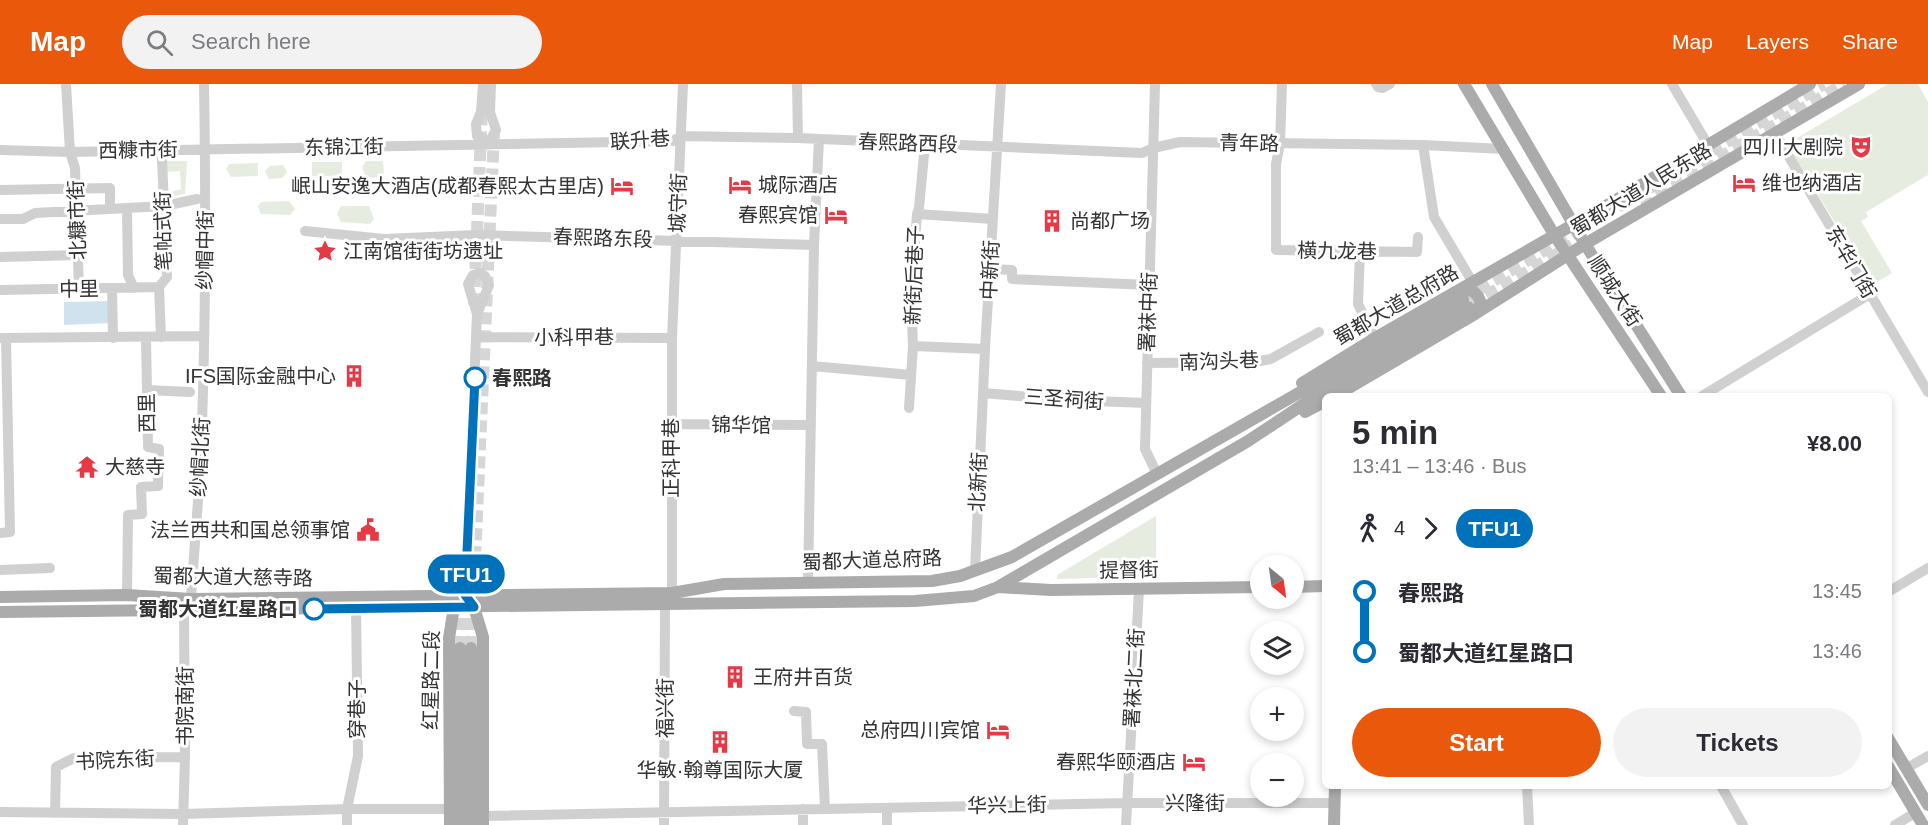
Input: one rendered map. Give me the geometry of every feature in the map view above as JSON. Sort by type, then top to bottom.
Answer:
[{"type":"main road","name":"顺城大街","points":[[1464,84],[1555,236],[1659,393]]},
{"type":"main road","name":"顺城大街","points":[[1492,84],[1585,244],[1679,393]]},
{"type":"main road","name":"蜀都大道人民东路","points":[[1574,225],[1810,84]]},
{"type":"main road","name":"蜀都大道人民东路","points":[[1568,255],[1859,84]]},
{"type":"main road","name":"蜀都大道总府路","points":[[1339,393],[1467,302],[1473,283],[1574,225]]},
{"type":"main road","name":"蜀都大道总府路","points":[[1241,425],[1313,375],[1376,338],[1467,302],[1568,255]]},
{"type":"main road","name":"蜀都大道总府路","points":[[465,595],[672,593],[724,584],[932,581],[975,571],[1012,557],[1241,425],[1467,302]]},
{"type":"main road","name":"蜀都大道总府路","points":[[1248,441],[1467,302]]},
{"type":"main road","name":"蜀都大道总府路","points":[[474,607],[943,600],[974,596],[998,587],[1248,441],[1322,403]]},
{"type":"main road","points":[[1304,587],[1322,586]]},
{"type":"main road","name":"提督街","points":[[998,587],[1051,590],[1250,587]]},
{"type":"main road","name":"蜀都大道大慈寺路","points":[[0,597],[127,594],[191,599],[465,595]]},
{"type":"main road","points":[[465,595],[474,607],[483,637],[483,820]]},
{"type":"main road","name":"红星路二段","points":[[450,825],[449,638],[454,607],[465,595]]},
{"type":"main road","name":"蜀都大道大慈寺路","points":[[0,612],[474,607]]},
{"type":"main road","points":[[462,825],[466,648],[473,825]]},
{"type":"main road","points":[[1892,744],[1928,805]]},
{"type":"main road","points":[[1892,773],[1923,825]]},
{"type":"main road","points":[[1334,825],[1335,789]]},
{"type":"street","name":"北糠市街","points":[[66,84],[70,152],[75,168],[79,289]]},
{"type":"street","name":"纱帽中街","points":[[204,84],[207,229],[204,351]]},
{"type":"street","points":[[483,84],[482,112],[475,128],[477,136],[485,141],[491,139],[496,130],[490,112],[491,84]]},
{"type":"street","name":"城守街","points":[[672,322],[683,84]]},
{"type":"street","points":[[797,84],[798,138],[819,139],[814,245],[808,582]]},
{"type":"street","name":"中新街","points":[[983,393],[1001,84]]},
{"type":"street","name":"署袜中街","points":[[1155,84],[1144,449],[1157,474]]},
{"type":"street","points":[[1280,144],[1282,84]]},
{"type":"street","points":[[1376,84],[1383,88],[1390,84]]},
{"type":"street","points":[[1672,84],[1708,145]]},
{"type":"street","name":"东华门街","points":[[1775,132],[1928,392]]},
{"type":"street","name":"联升巷","points":[[482,145],[673,141],[681,136],[798,138]]},
{"type":"street","name":"春熙路西段","points":[[819,139],[998,147]]},
{"type":"street","name":"青年路","points":[[998,147],[1142,153],[1180,142],[1423,145],[1503,149]]},
{"type":"street","name":"新街后巷子","points":[[909,408],[913,346],[911,296],[916,214],[919,208],[925,144]]},
{"type":"street","name":"横九龙巷","points":[[1280,144],[1275,164],[1276,250],[1418,252],[1418,237]]},
{"type":"street","name":"东锦江街","points":[[206,149],[482,145]]},
{"type":"street","points":[[1423,145],[1434,217],[1473,283]]},
{"type":"street","name":"西糠市街","points":[[0,150],[70,152],[206,149]]},
{"type":"street","name":"笔帖式街","points":[[161,337],[159,287],[167,277],[162,159]]},
{"type":"street","points":[[0,189],[110,188],[110,209]]},
{"type":"street","points":[[0,219],[23,219],[34,213],[164,206],[197,199]]},
{"type":"street","points":[[127,208],[128,274],[134,288]]},
{"type":"street","points":[[916,214],[993,219]]},
{"type":"street","name":"春熙路东段","points":[[305,231],[384,239],[476,235],[814,245]]},
{"type":"street","points":[[1360,251],[1358,304],[1376,338]]},
{"type":"street","points":[[0,257],[79,255]]},
{"type":"street","points":[[990,269],[1012,270],[1012,279],[1149,285]]},
{"type":"street","name":"中里","points":[[0,290],[159,287]]},
{"type":"street","points":[[112,288],[113,338]]},
{"type":"street","points":[[1707,393],[1870,294]]},
{"type":"street","points":[[465,595],[477,314]]},
{"type":"street","name":"正科甲巷","points":[[672,322],[672,593]]},
{"type":"street","name":"南沟头巷","points":[[1147,363],[1254,362],[1271,359],[1319,332]]},
{"type":"street","points":[[0,533],[10,532],[3,338],[204,336]]},
{"type":"street","name":"西里","points":[[127,594],[128,515],[142,514],[141,486],[158,486],[159,449],[148,447],[146,337]]},
{"type":"street","name":"小科甲巷","points":[[476,337],[672,338]]},
{"type":"street","points":[[913,346],[985,349]]},
{"type":"street","name":"纱帽北街","points":[[191,599],[201,452],[204,351]]},
{"type":"street","points":[[812,366],[911,375]]},
{"type":"street","points":[[147,390],[190,392]]},
{"type":"street","name":"三圣祠街","points":[[983,393],[1146,404]]},
{"type":"street","name":"北新街","points":[[975,571],[983,393]]},
{"type":"street","name":"锦华馆","points":[[671,424],[811,426]]},
{"type":"street","points":[[0,570],[50,568]]},
{"type":"street","points":[[1892,590],[1928,568]]},
{"type":"street","name":"署袜北二街","points":[[1126,825],[1139,590]]},
{"type":"street","points":[[184,611],[191,599]]},
{"type":"street","name":"福兴街","points":[[664,825],[665,604]]},
{"type":"street","name":"穿巷子","points":[[347,825],[347,809],[358,756],[357,608]]},
{"type":"street","name":"书院南街","points":[[183,819],[184,611]]},
{"type":"street","points":[[794,711],[806,712],[807,744],[822,744],[825,809]]},
{"type":"street","points":[[1907,768],[1928,756]]},
{"type":"street","name":"书院东街","points":[[55,813],[56,767],[74,758],[185,757]]},
{"type":"street","points":[[1527,789],[1529,825]]},
{"type":"street","points":[[1723,789],[1743,825]]},
{"type":"street","name":"兴隆街","points":[[1127,803],[1334,803]]},
{"type":"street","name":"华兴上街","points":[[483,820],[664,812],[1127,803]]},
{"type":"street","points":[[887,808],[887,825]]},
{"type":"street","points":[[0,812],[183,819],[347,809],[450,809]]},
{"type":"street","points":[[803,809],[803,825]]},
{"type":"street","points":[[1895,825],[1916,813]]},
{"type":"shaded area","points":[[1888,84],[1918,84],[1928,102],[1928,175],[1866,212],[1868,217],[1861,221],[1892,273],[1873,284],[1794,156],[1797,138]]},
{"type":"shaded area","points":[[166,161],[187,161],[185,194],[167,197],[167,193],[181,189],[180,171],[166,172]]},
{"type":"shaded area","points":[[366,161],[383,161],[384,177],[367,178],[362,168]]},
{"type":"shaded area","points":[[312,162],[342,162],[342,176],[312,176]]},
{"type":"shaded area","points":[[258,163],[258,176],[231,177],[226,169],[229,164]]},
{"type":"shaded area","points":[[283,165],[287,172],[282,178],[269,179],[265,171],[270,166]]},
{"type":"shaded area","points":[[289,201],[295,209],[290,215],[261,214],[258,206],[261,202]]},
{"type":"shaded area","points":[[341,206],[369,206],[374,219],[370,224],[341,222],[337,214]]},
{"type":"shaded area","points":[[1156,516],[1156,576],[1057,579],[1057,575]]},
{"type":"water","points":[[111,301],[112,323],[64,325],[64,302]]},
{"type":"tunnel","points":[[1463,299],[1824,84]]},
{"type":"tunnel","points":[[1641,204],[1844,84]]},
{"type":"tunnel","points":[[474,305],[482,109]]},
{"type":"tunnel","points":[[471,648],[494,134]]},
{"type":"tunnel","points":[[1471,305],[1572,245]]},
{"type":"tunnel","points":[[460,648],[462,598]]},
{"type":"bus line","name":"TFU1","points":[[314,609],[474,607],[465,595],[475,378]]},
{"type":"place","name":"四川大剧院","points":[[1861,147]]},
{"type":"place","name":"维也纳酒店","points":[[1744,183]]},
{"type":"place","name":"城际酒店","points":[[740,185]]},
{"type":"place","name":"岷山安逸大酒店(成都春熙太古里店)","points":[[622,186]]},
{"type":"place","name":"春熙宾馆","points":[[836,215]]},
{"type":"place","name":"尚都广场","points":[[1052,221]]},
{"type":"place","name":"江南馆街街坊遗址","points":[[325,251]]},
{"type":"place","name":"IFS国际金融中心","points":[[354,376]]},
{"type":"place","name":"春熙路","points":[[475,378]]},
{"type":"place","name":"大慈寺","points":[[87,467]]},
{"type":"place","name":"法兰西共和国总领事馆","points":[[368,530]]},
{"type":"place","name":"蜀都大道红星路口","points":[[314,609]]},
{"type":"place","name":"王府井百货","points":[[735,677]]},
{"type":"place","name":"总府四川宾馆","points":[[998,730]]},
{"type":"place","name":"华敏·翰尊国际大厦","points":[[720,742]]},
{"type":"place","name":"春熙华颐酒店","points":[[1194,762]]}]
